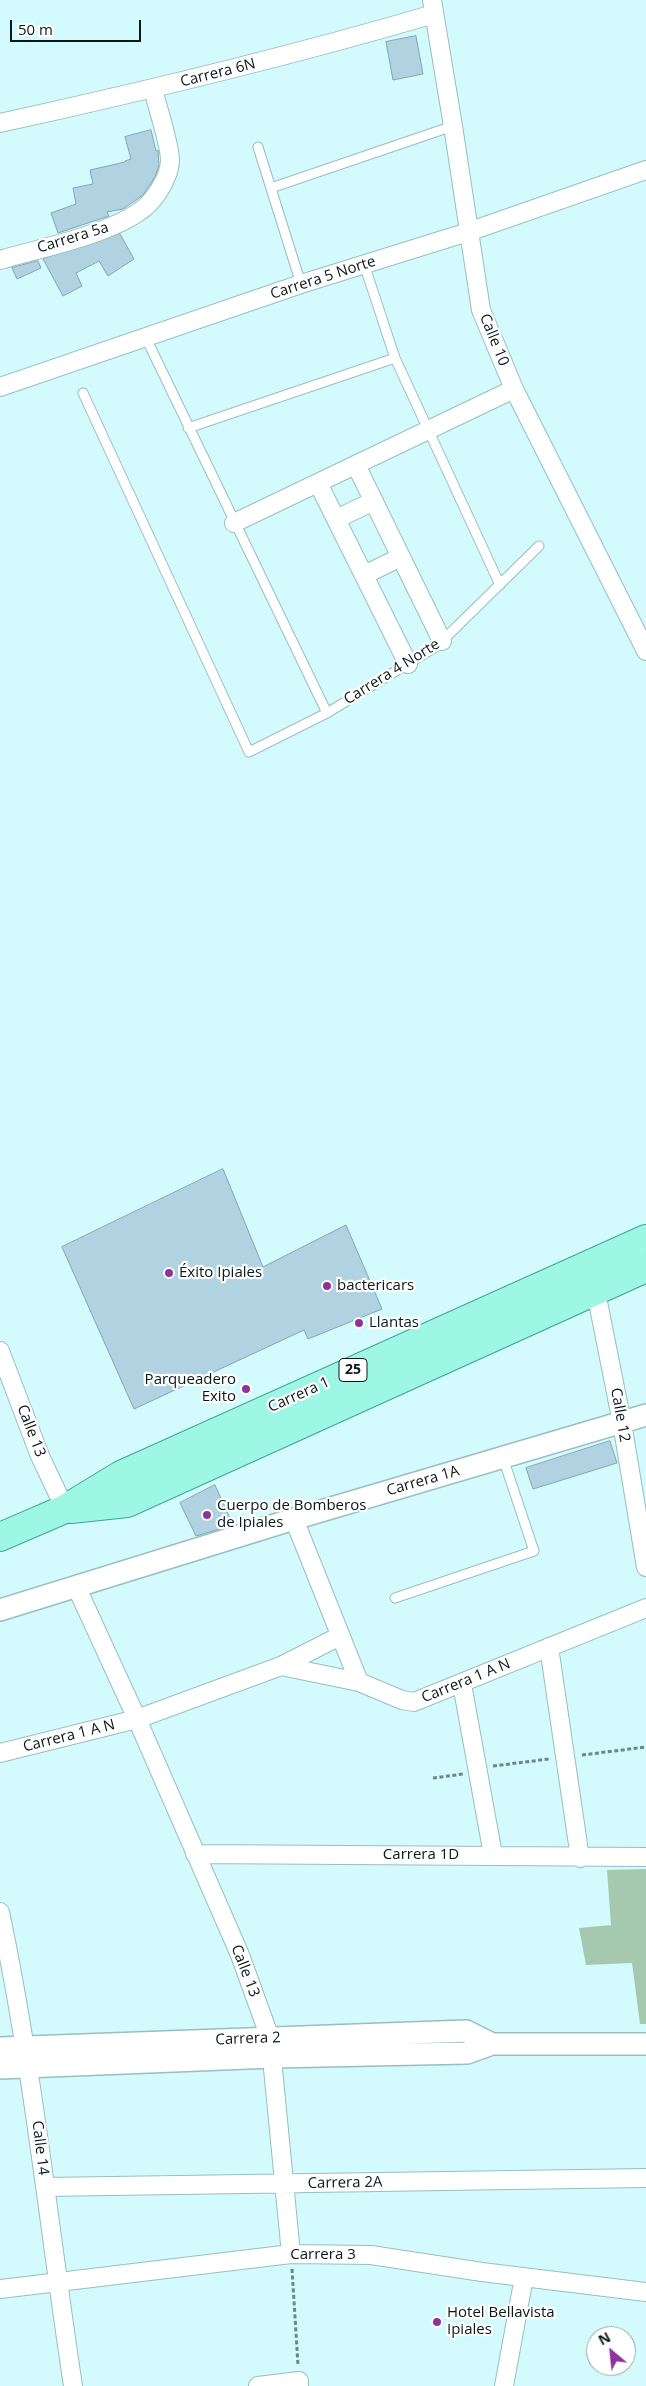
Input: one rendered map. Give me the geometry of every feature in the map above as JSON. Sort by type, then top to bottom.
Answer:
[{"type":"main road","name":"Carrera 1","points":[[0,1537],[65,1509],[121,1475],[646,1239]]},
{"type":"main road","name":"Carrera 1","points":[[65,1509],[127,1503],[646,1268]]},
{"type":"main road","points":[[249,1418],[260,1443]]},
{"type":"street","name":"Carrera 6N","points":[[0,123],[153,89],[323,46],[433,7]]},
{"type":"street","name":"Calle 10","points":[[433,7],[481,310],[514,389],[646,651]]},
{"type":"street","name":"Carrera 5a","points":[[0,260],[126,221],[143,210],[167,176],[170,159],[153,89]]},
{"type":"street","name":"Carrera 5 Norte","points":[[0,387],[302,284],[468,232],[646,170]]},
{"type":"street","points":[[234,523],[514,389]]},
{"type":"street","points":[[356,465],[442,641]]},
{"type":"street","points":[[318,483],[408,664]]},
{"type":"street","points":[[336,519],[374,501]]},
{"type":"street","points":[[364,575],[401,557]]},
{"type":"street","name":"Calle 12","points":[[589,1265],[597,1290],[646,1567]]},
{"type":"street","name":"Calle 13","points":[[0,1351],[40,1456],[65,1509]]},
{"type":"street","name":"Carrera 1A","points":[[0,1610],[294,1519],[646,1415]]},
{"type":"street","points":[[294,1519],[359,1682]]},
{"type":"street","name":"Calle 13","points":[[76,1586],[138,1718],[240,1955],[272,2048],[291,2254]]},
{"type":"street","name":"Carrera 1 A N","points":[[281,1666],[359,1682],[402,1700],[414,1702],[646,1608]]},
{"type":"street","name":"Carrera 1 A N","points":[[0,1753],[138,1718],[281,1666],[340,1636]]},
{"type":"street","points":[[549,1648],[580,1858]]},
{"type":"street","points":[[462,1684],[493,1855]]},
{"type":"street","name":"Carrera 1D","points":[[195,1854],[646,1857]]},
{"type":"street","name":"Calle 14","points":[[0,1912],[28,2057],[57,2283],[73,2386]]},
{"type":"street","name":"Carrera 2","points":[[0,2068],[28,2057],[272,2048],[466,2031],[492,2044],[646,2044]]},
{"type":"street","name":"Carrera 2","points":[[0,2048],[28,2057]]},
{"type":"street","name":"Carrera 2A","points":[[45,2187],[646,2178]]},
{"type":"street","name":"Carrera 3","points":[[0,2289],[291,2254],[371,2255],[646,2292]]},
{"type":"street","points":[[504,2386],[524,2277]]},
{"type":"street","points":[[258,2386],[299,2383]]},
{"type":"lane","points":[[271,188],[453,126]]},
{"type":"lane","points":[[258,147],[302,284]]},
{"type":"lane","points":[[364,264],[395,358],[500,585]]},
{"type":"lane","points":[[146,338],[327,713]]},
{"type":"lane","points":[[188,428],[395,358]]},
{"type":"lane","name":"Carrera 4 Norte","points":[[84,393],[249,752],[327,713],[442,641],[539,546]]},
{"type":"lane","points":[[395,1598],[534,1551],[503,1458]]},
{"type":"path","points":[[433,1778],[478,1772]]},
{"type":"path","points":[[291,2254],[299,2383]]},
{"type":"green space","points":[[646,1869],[646,2024],[640,2024],[632,1963],[586,1965],[579,1928],[611,1925],[607,1870]]},
{"type":"building","points":[[416,36],[423,74],[393,80],[386,42]]},
{"type":"building","points":[[151,130],[156,151],[158,150],[159,165],[155,177],[143,195],[123,209],[107,212],[109,216],[58,233],[51,213],[76,204],[73,188],[93,184],[90,170],[131,159],[125,137]]},
{"type":"building","points":[[120,234],[134,259],[108,276],[99,261],[76,273],[82,286],[63,296],[43,259]]},
{"type":"building","points":[[38,261],[41,268],[17,279],[12,268]]},
{"type":"building","name":"Éxito Ipiales","points":[[223,1169],[263,1267],[346,1225],[382,1309],[308,1339],[304,1330],[134,1409],[62,1247]]},
{"type":"building","points":[[610,1441],[617,1463],[533,1489],[526,1468]]},
{"type":"building","name":"Cuerpo de Bomberos de Ipiales","points":[[215,1485],[233,1525],[196,1536],[180,1503]]},
{"type":"place","name":"Éxito Ipiales","points":[[169,1273]]},
{"type":"place","name":"bactericars","points":[[327,1286]]},
{"type":"place","name":"Llantas","points":[[359,1323]]},
{"type":"place","name":"Parqueadero Exito","points":[[246,1389]]},
{"type":"place","name":"Cuerpo de Bomberos de Ipiales","points":[[207,1515]]},
{"type":"place","name":"Hotel Bellavista Ipiales","points":[[437,2322]]}]
